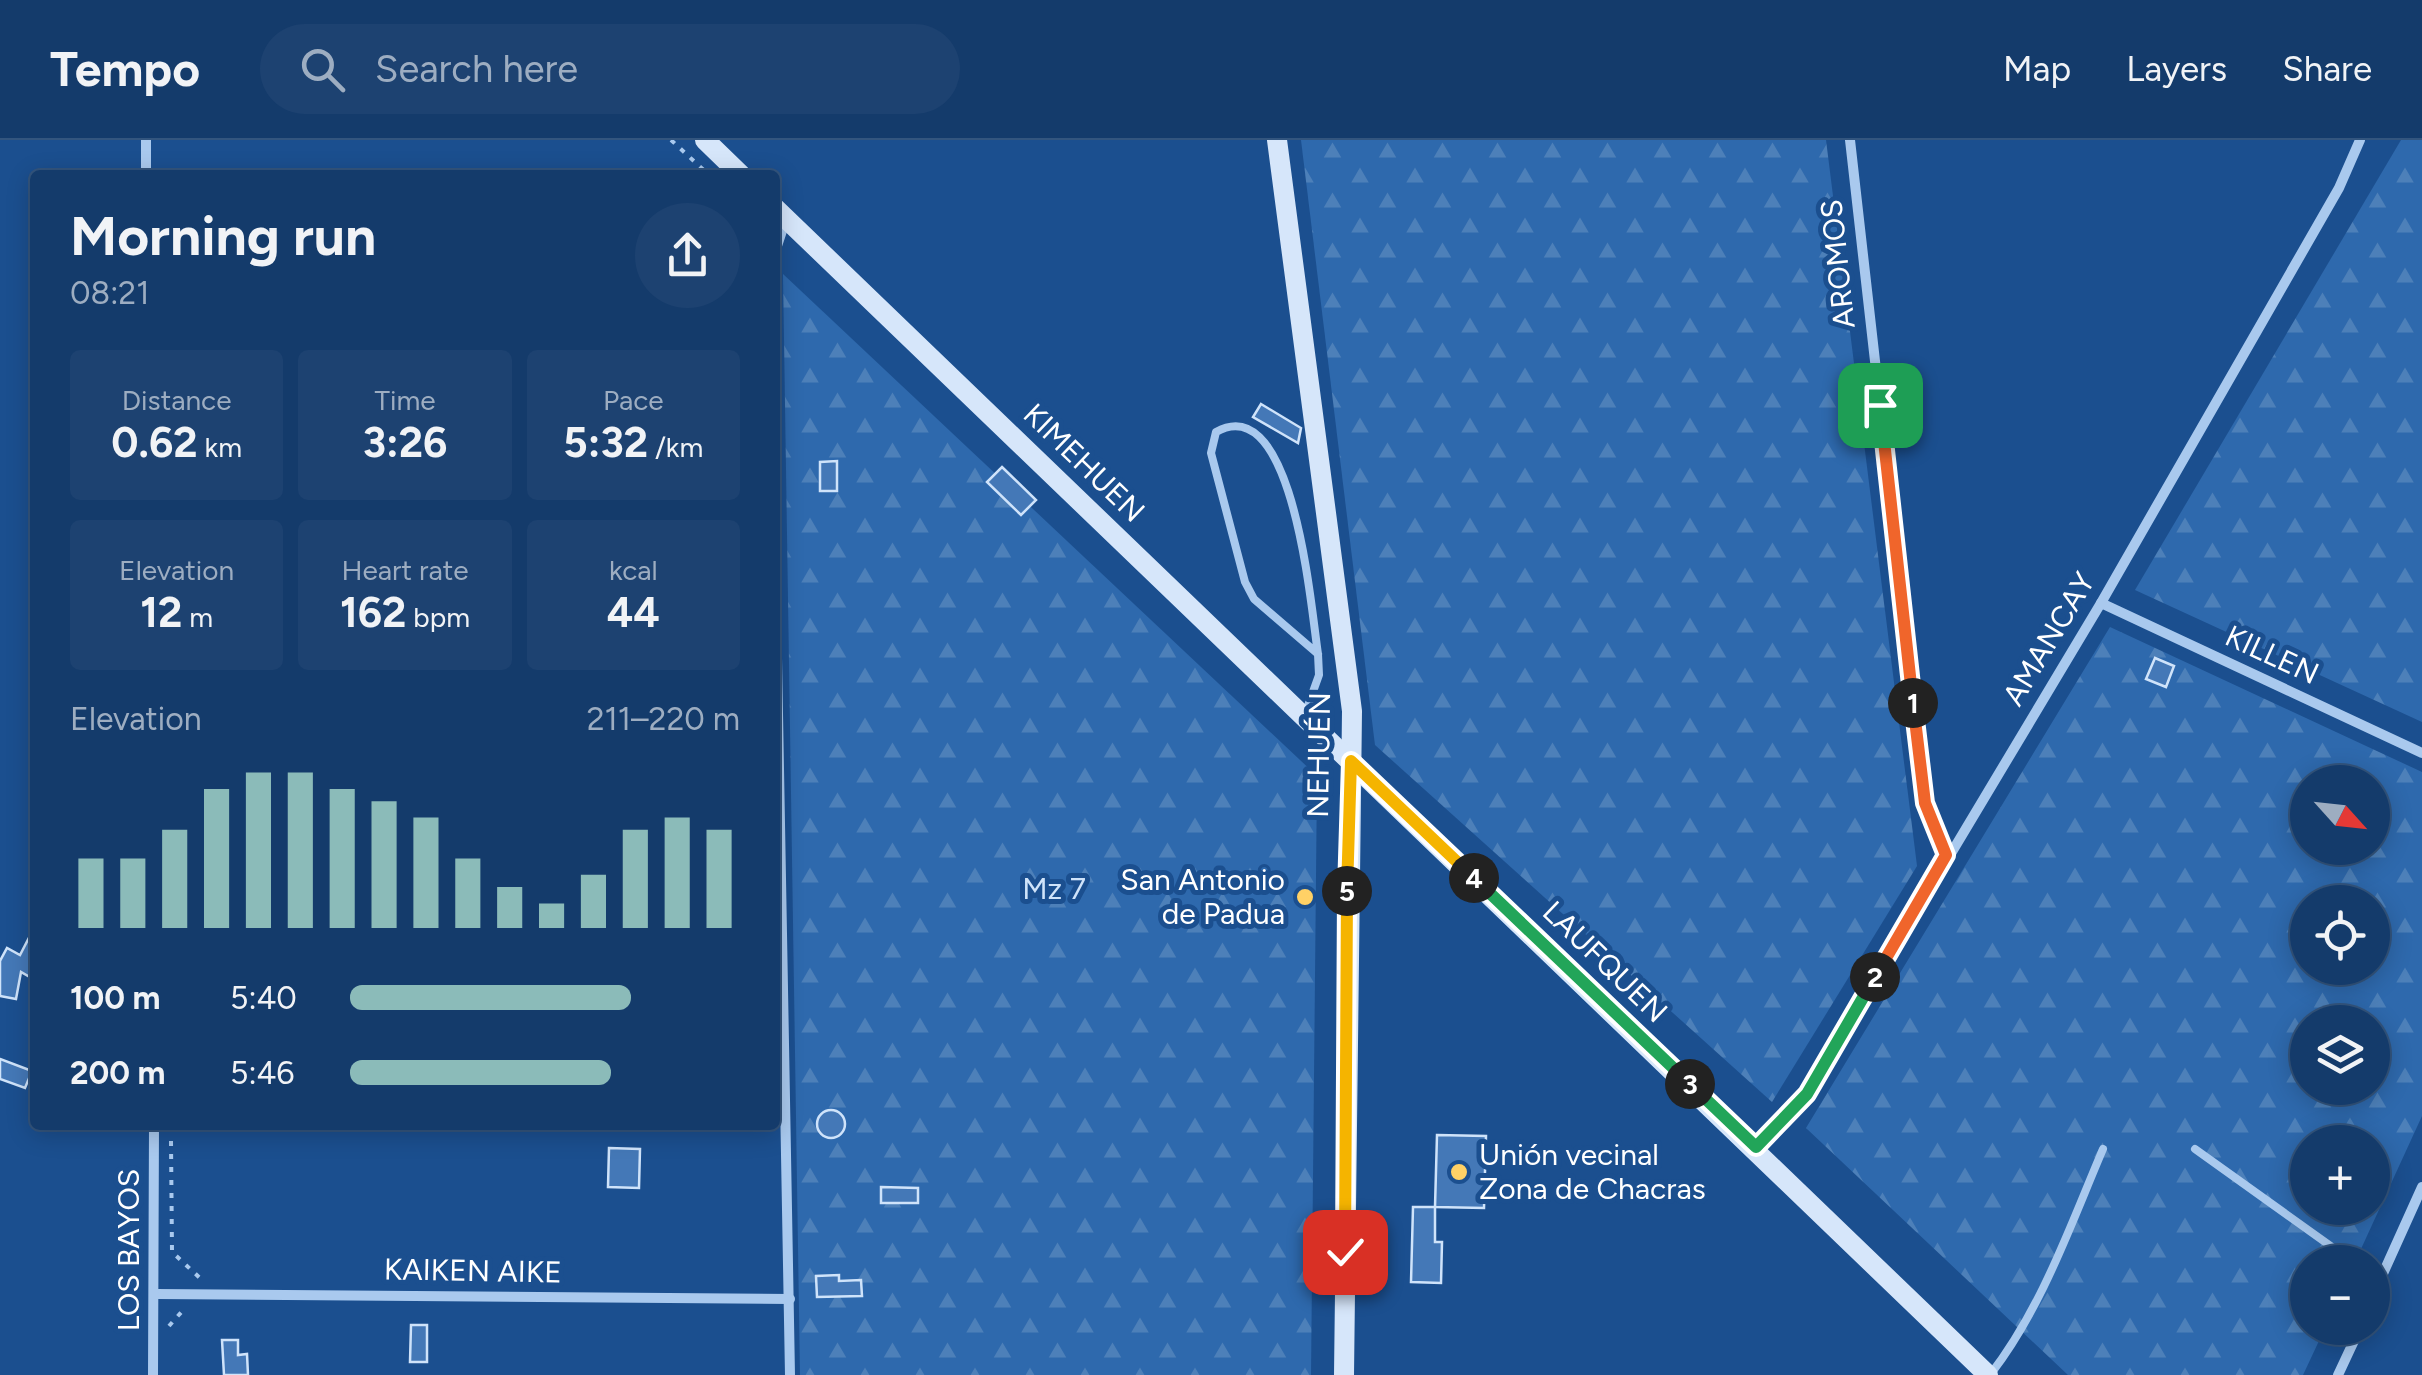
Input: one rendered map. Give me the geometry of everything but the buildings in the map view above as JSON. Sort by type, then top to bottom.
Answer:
[{"type":"street","points":[[146,140],[146,170]]},
{"type":"street","points":[[704,140],[736,170]]},
{"type":"street","name":"NEHUÉN","points":[[1278,140],[1350,680],[1344,1375]]},
{"type":"street","name":"AROMOS","points":[[1850,140],[1925,803],[1946,855]]},
{"type":"street","name":"AMANCAY","points":[[1756,1147],[1807,1094],[1946,855],[2100,603],[2339,188],[2360,140]]},
{"type":"street","name":"KIMEHUEN","points":[[781,213],[1351,761]]},
{"type":"street","name":"KILLEN","points":[[2100,603],[2422,753]]},
{"type":"street","name":"LAUFQUEN","points":[[1351,761],[1756,1147],[1980,1372]]},
{"type":"street","points":[[780,806],[790,1375]]},
{"type":"street","name":"LOS BAYOS","points":[[153,1375],[154,1130]]},
{"type":"street","points":[[2390,1250],[2422,1187]]},
{"type":"street","name":"KAIKEN AIKE","points":[[156,1294],[790,1299]]},
{"type":"street","points":[[2338,1375],[2352,1345]]},
{"type":"lane","points":[[1305,716],[1319,675],[1318,654],[1296,514],[1283,473],[1258,435],[1240,424],[1231,424],[1216,432],[1211,453],[1245,582],[1254,598],[1318,654]]},
{"type":"lane","points":[[1980,1372],[2030,1314],[2103,1149]]},
{"type":"lane","points":[[2195,1149],[2329,1245]]},
{"type":"lane","points":[[1344,1375],[1364,1375]]},
{"type":"path","points":[[672,140],[704,170]]},
{"type":"path","points":[[171,1130],[172,1252],[208,1280]]},
{"type":"green space","points":[[1301,140],[1826,140],[1917,866],[1772,1102],[1375,745]]},
{"type":"green space","points":[[2401,140],[2422,140],[2422,722],[2135,590]]},
{"type":"green space","name":"Mz 7","points":[[783,274],[1317,776],[1311,1375],[800,1375]]},
{"type":"green space","points":[[2110,627],[2422,772],[2422,1116],[2390,1186],[2390,1125],[2290,1125],[2290,1225],[2372,1225],[2363,1245],[2290,1245],[2290,1345],[2317,1345],[2303,1375],[2068,1375],[1806,1128]]},
{"type":"place","name":"San Antonio de Padua","points":[[1305,897]]},
{"type":"place","name":"Unión vecinal Zona de Chacras","points":[[1459,1172]]},
{"type":"route","points":[[1345,1252],[1351,761],[1756,1147],[1807,1094],[1946,855],[1925,803],[1880,405]]}]
